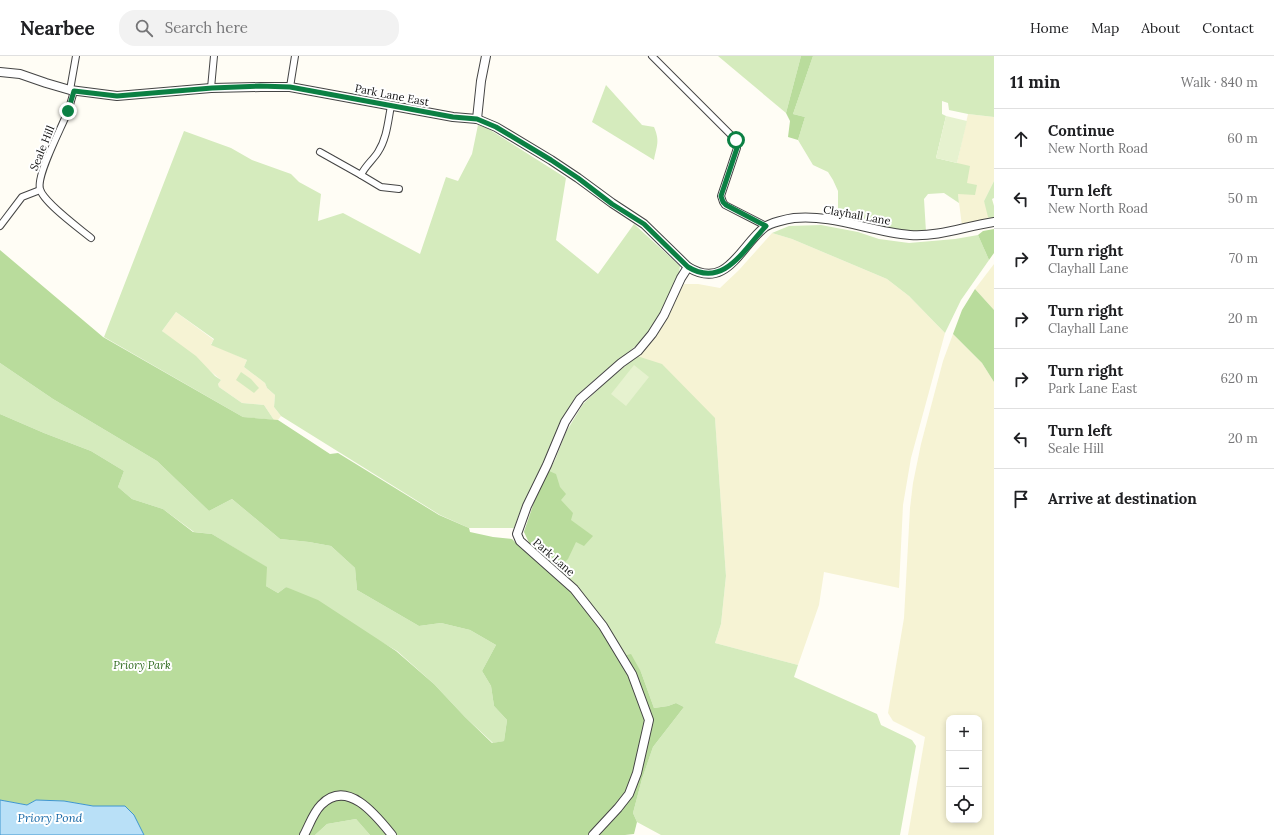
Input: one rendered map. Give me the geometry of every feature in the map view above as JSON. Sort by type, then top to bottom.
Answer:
[{"type":"street","name":"Seale Hill","points":[[40,190],[39,184],[42,173],[68,111],[76,56]]},
{"type":"street","points":[[212,88],[214,56]]},
{"type":"street","points":[[290,87],[295,56]]},
{"type":"street","points":[[477,119],[480,81],[486,56]]},
{"type":"street","points":[[652,56],[736,140],[737,148],[721,199],[726,205],[766,226],[733,262],[722,271],[716,273],[703,273],[688,267]]},
{"type":"street","name":"Park Lane East","points":[[0,72],[20,74],[72,90],[117,96],[212,88],[260,86],[290,87],[453,117],[477,119],[496,127],[551,160],[612,204],[644,224],[688,267]]},
{"type":"street","points":[[360,175],[378,153],[382,145],[391,106]]},
{"type":"street","points":[[320,152],[381,187],[399,189]]},
{"type":"street","points":[[0,226],[22,197],[40,190],[49,202],[91,238]]},
{"type":"street","name":"Clayhall Lane","points":[[766,226],[793,218],[818,219],[912,235],[936,234],[994,222]]},
{"type":"street","name":"Park Lane","points":[[593,835],[629,794],[637,772],[649,720],[632,674],[603,626],[574,589],[520,542],[518,534],[527,506],[547,465],[564,422],[580,399],[621,363],[638,351],[652,334],[664,315],[681,278],[688,267]]},
{"type":"street","points":[[304,835],[319,807],[327,799],[342,795],[362,803],[376,814],[392,835]]},
{"type":"shaded area","points":[[968,114],[994,117],[994,181],[984,201],[993,219],[962,226],[954,163],[957,163]]},
{"type":"shaded area","points":[[772,233],[792,239],[887,279],[909,296],[945,333],[911,458],[903,505],[899,588],[824,572],[819,605],[798,665],[715,643],[721,624],[726,576],[715,419],[637,356],[646,348],[684,284],[698,284],[720,288],[739,270]]},
{"type":"shaded area","points":[[994,264],[994,310],[975,289]]},
{"type":"shaded area","points":[[176,312],[214,340],[211,344],[247,360],[244,367],[265,383],[267,388],[275,395],[274,407],[281,416],[278,420],[274,420],[264,405],[242,403],[219,387],[218,384],[221,380],[162,331]]},
{"type":"shaded area","points":[[953,334],[982,363],[994,382],[994,835],[908,835],[925,737],[893,721],[888,713],[904,618],[910,508],[913,483],[921,444],[943,361]]},
{"type":"green space","points":[[718,56],[801,56],[786,113]]},
{"type":"green space","points":[[801,56],[813,56],[793,114],[805,117],[798,140],[788,137],[790,121],[786,113]]},
{"type":"green space","points":[[813,56],[994,56],[994,117],[949,110],[948,103],[942,101],[942,114],[946,116],[936,158],[970,166],[967,183],[977,185],[975,195],[958,194],[959,203],[944,193],[928,194],[924,199],[926,232],[909,233],[860,220],[838,218],[838,191],[828,172],[813,165],[798,140],[805,117],[793,114]]},
{"type":"green space","points":[[606,85],[642,125],[654,127],[656,132],[657,147],[654,160],[592,122]]},
{"type":"green space","points":[[946,116],[967,121],[957,163],[936,158]]},
{"type":"green space","points":[[478,125],[487,128],[566,178],[556,240],[598,274],[634,224],[680,266],[678,279],[653,325],[637,345],[576,396],[560,425],[522,506],[514,528],[469,528],[440,515],[281,416],[274,407],[275,395],[267,388],[265,383],[244,367],[247,360],[211,345],[214,339],[176,312],[162,331],[196,356],[215,376],[221,380],[218,384],[219,387],[242,403],[264,405],[274,420],[243,417],[104,337],[184,131],[231,148],[252,160],[291,174],[299,182],[321,194],[318,221],[343,213],[420,254],[446,177],[458,181],[472,154]]},
{"type":"green space","points":[[994,181],[994,198],[992,199],[994,206],[993,219],[988,217],[984,201]]},
{"type":"green space","points":[[821,225],[858,232],[879,239],[909,243],[955,239],[978,235],[989,260],[961,300],[945,333],[909,296],[887,279],[792,239],[772,233],[789,226]]},
{"type":"green space","points":[[994,229],[994,253],[989,260],[978,235],[983,231]]},
{"type":"green space","name":"Priory Park","points":[[0,250],[103,337],[243,417],[278,420],[330,454],[338,453],[439,515],[469,528],[470,532],[512,539],[567,585],[600,628],[618,657],[631,654],[641,672],[654,708],[676,703],[684,707],[653,747],[642,779],[633,813],[637,822],[634,834],[370,835],[356,819],[327,824],[315,835],[144,835],[125,806],[93,806],[64,801],[36,800],[27,805],[0,800],[0,414],[91,451],[124,471],[118,487],[132,499],[163,509],[193,532],[212,534],[267,567],[266,586],[278,593],[286,587],[318,600],[396,651],[434,684],[492,743],[504,741],[507,720],[494,706],[491,686],[482,671],[496,645],[470,630],[441,623],[419,626],[357,590],[355,568],[331,546],[280,539],[232,499],[209,511],[157,461],[53,399],[0,363]]},
{"type":"green space","points":[[975,289],[994,310],[994,382],[982,363],[953,334],[962,310]]},
{"type":"green space","points":[[637,356],[662,364],[715,418],[726,576],[721,624],[715,643],[798,665],[794,677],[877,714],[881,725],[912,740],[916,746],[900,835],[661,835],[637,822],[633,813],[642,779],[653,747],[684,707],[676,703],[654,708],[641,672],[625,655],[603,620],[551,565],[524,532],[538,491],[555,460],[566,432],[583,404]]},
{"type":"green space","points":[[0,363],[53,399],[157,461],[209,511],[232,499],[280,539],[331,546],[355,568],[357,590],[419,626],[441,623],[470,630],[496,645],[482,671],[491,686],[494,706],[507,720],[504,741],[493,743],[465,717],[434,684],[397,651],[286,587],[278,593],[266,586],[266,567],[212,534],[194,532],[163,509],[132,499],[118,487],[124,471],[91,451],[0,414]]},
{"type":"green space","points":[[634,365],[649,377],[626,406],[611,394]]},
{"type":"green space","points":[[241,372],[251,379],[259,388],[254,393],[236,380]]},
{"type":"green space","points":[[549,471],[556,474],[560,487],[566,494],[561,500],[573,513],[571,520],[593,536],[584,546],[576,542],[568,559],[557,570],[532,549],[524,532],[538,491]]},
{"type":"green space","points":[[356,819],[370,835],[315,835],[327,824]]},
{"type":"water","name":"Priory Pond","points":[[0,800],[27,805],[36,800],[64,801],[93,806],[125,806],[134,815],[144,835],[0,835]]},
{"type":"route","points":[[68,111],[74,91],[117,96],[212,88],[260,86],[290,87],[453,117],[477,119],[496,127],[551,160],[612,204],[644,224],[673,250],[688,267],[695,271],[710,274],[727,268],[766,226],[726,205],[721,199],[736,153],[738,144],[736,140]]}]
